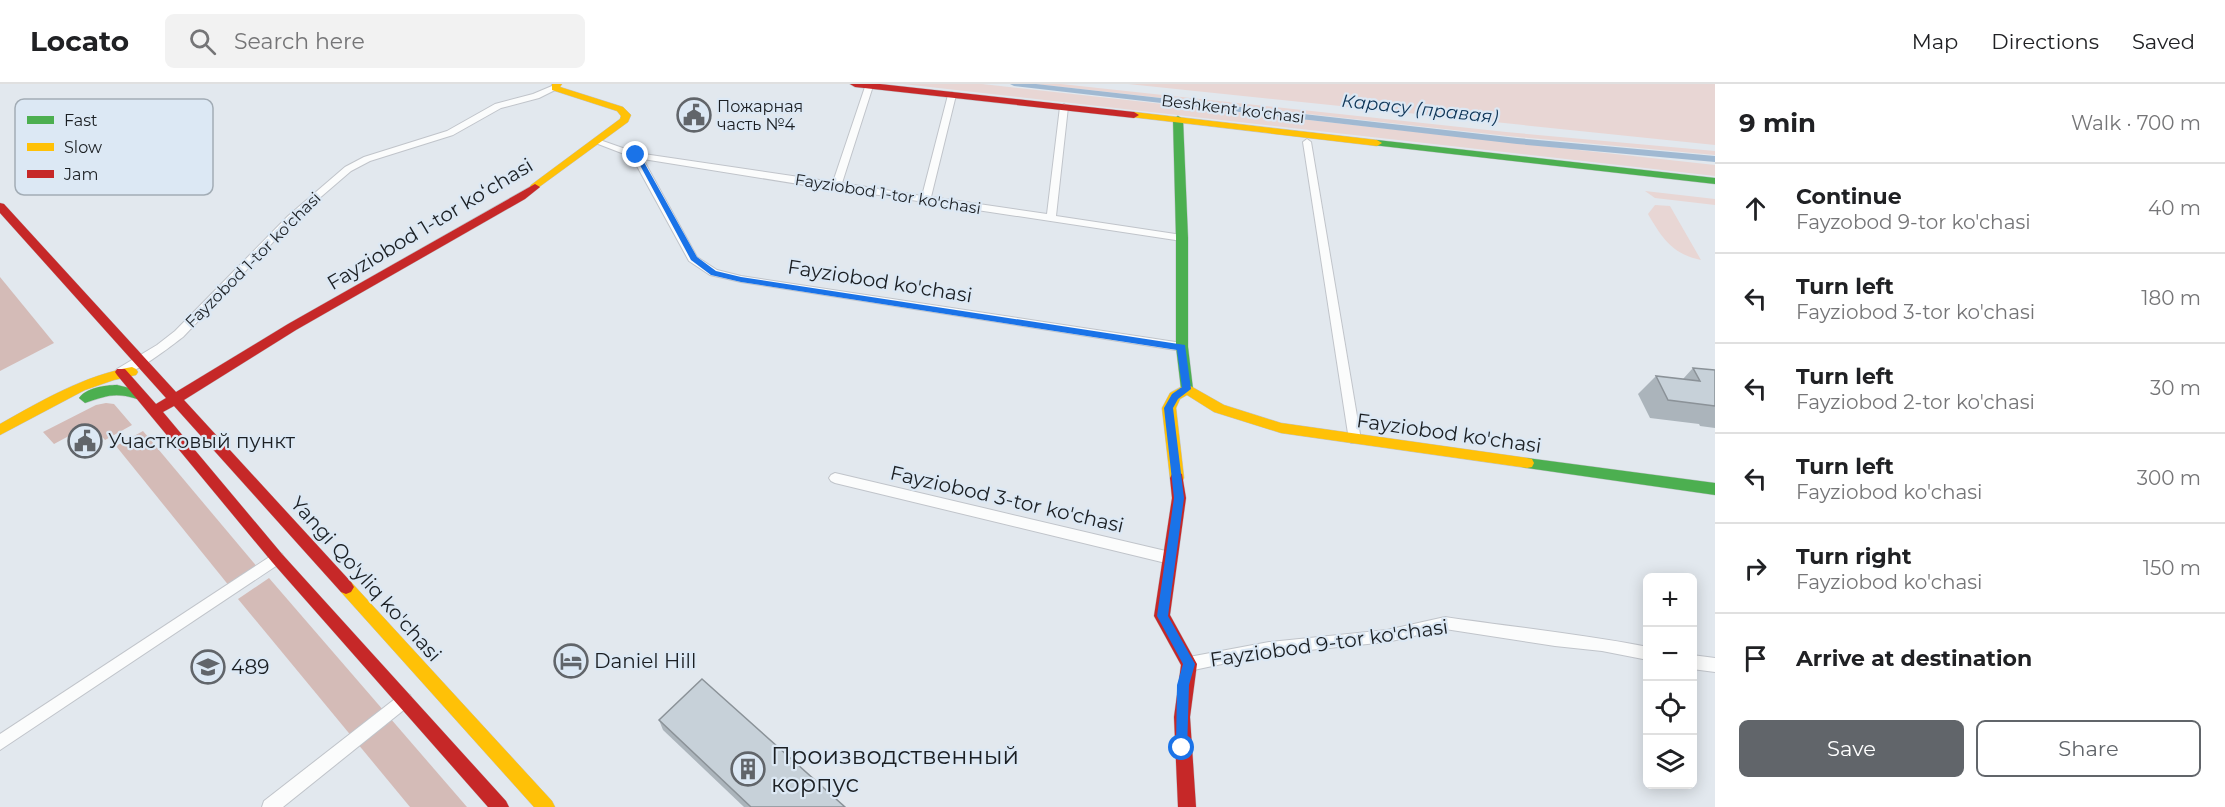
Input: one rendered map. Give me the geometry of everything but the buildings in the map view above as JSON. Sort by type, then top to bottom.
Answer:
[{"type":"street","name":"Beshkent ko'chasi","points":[[862,85],[1715,181]]},
{"type":"street","points":[[836,187],[862,85]]},
{"type":"street","name":"Fayziobod 1-tor koʻchasi","points":[[153,412],[292,327],[521,197],[622,125],[626,117],[624,112],[617,107],[556,86]]},
{"type":"street","name":"Fayzobod 1-tor ko'chasi","points":[[120,372],[141,361],[179,334],[291,218],[348,169],[368,159],[450,133],[504,104],[536,96],[556,86]]},
{"type":"street","points":[[926,200],[951,95]]},
{"type":"street","points":[[1051,219],[1064,107]]},
{"type":"street","points":[[1178,119],[1182,238],[1182,347],[1187,389],[1175,396],[1169,408],[1179,498],[1162,616],[1189,664],[1183,685],[1182,721],[1187,807]]},
{"type":"street","name":"Fayziobod 1-tor ko'chasi","points":[[597,142],[636,155],[1182,238]]},
{"type":"street","points":[[1307,142],[1355,440]]},
{"type":"street","name":"Fayziobod ko'chasi","points":[[636,155],[693,259],[714,273],[1182,347]]},
{"type":"street","name":"Yangi Qo'yliq ko'chasi","points":[[0,206],[546,807]]},
{"type":"street","points":[[0,444],[94,393],[120,372],[128,348]]},
{"type":"street","points":[[120,372],[277,558],[500,807]]},
{"type":"street","points":[[0,430],[87,385],[120,372],[141,372],[156,378]]},
{"type":"street","points":[[94,393],[121,388],[137,394]]},
{"type":"street","name":"Fayziobod ko'chasi","points":[[1187,389],[1200,400],[1217,409],[1281,428],[1715,489]]},
{"type":"street","name":"Fayziobod 3-tor ko'chasi","points":[[835,478],[1170,558]]},
{"type":"street","points":[[0,743],[277,558]]},
{"type":"street","name":"Fayziobod 9-tor ko'chasi","points":[[1189,664],[1269,648],[1387,636],[1445,623],[1602,645],[1643,653]]},
{"type":"street","points":[[1697,663],[1715,665]]},
{"type":"street","points":[[270,807],[405,700]]},
{"type":"shaded area","points":[[903,84],[982,84],[1715,165],[1715,176]]},
{"type":"shaded area","points":[[1035,84],[1061,84],[1506,132],[1715,151],[1715,155],[1508,136]]},
{"type":"shaded area","points":[[1128,84],[1715,84],[1715,145]]},
{"type":"shaded area","points":[[1645,191],[1715,199],[1715,205],[1655,198]]},
{"type":"shaded area","points":[[1655,205],[1670,206],[1701,260],[1682,254],[1663,238],[1648,214]]},
{"type":"shaded area","points":[[0,277],[54,343],[0,371]]},
{"type":"shaded area","points":[[114,404],[132,425],[105,440],[91,424],[54,444],[43,432],[96,405]]},
{"type":"shaded area","points":[[143,431],[258,568],[230,587],[116,446]]},
{"type":"shaded area","points":[[269,578],[467,807],[410,807],[238,599]]},
{"type":"waterway","name":"Карасу (правая)","points":[[1014,84],[1517,141],[1715,159]]},
{"type":"traffic: fast","points":[[1178,119],[1182,238],[1182,347],[1187,389]]},
{"type":"traffic: fast","points":[[1377,143],[1715,181]]},
{"type":"traffic: fast","points":[[85,398],[98,392],[111,390],[123,390],[137,394]]},
{"type":"traffic: fast","points":[[1527,463],[1715,489]]},
{"type":"traffic: slow","points":[[535,187],[625,120],[626,115],[620,109],[555,88],[557,84]]},
{"type":"traffic: slow","points":[[1134,115],[1377,143]]},
{"type":"traffic: slow","points":[[0,430],[80,387],[114,375],[132,372]]},
{"type":"traffic: slow","points":[[1187,389],[1219,409],[1281,428],[1527,463]]},
{"type":"traffic: slow","points":[[1177,478],[1169,408],[1175,396],[1187,389]]},
{"type":"traffic: slow","points":[[346,587],[546,807]]},
{"type":"traffic: jam","points":[[855,84],[1134,115]]},
{"type":"traffic: jam","points":[[153,412],[292,327],[535,187]]},
{"type":"traffic: jam","points":[[0,206],[346,587]]},
{"type":"traffic: jam","points":[[121,372],[277,558],[500,807]]},
{"type":"traffic: jam","points":[[1177,478],[1179,498],[1162,616],[1189,664],[1182,717],[1187,807]]},
{"type":"place","name":"Пожарная часть №4","points":[[694,115]]},
{"type":"place","name":"Участковый пункт","points":[[85,441]]},
{"type":"place","name":"Daniel Hill","points":[[571,661]]},
{"type":"place","name":"489","points":[[208,667]]},
{"type":"place","name":"Производственный корпус","points":[[748,769]]},
{"type":"route","points":[[636,155],[693,259],[714,273],[1182,347],[1187,389],[1175,396],[1169,408],[1179,498],[1162,616],[1189,664],[1183,685],[1182,748]]}]
